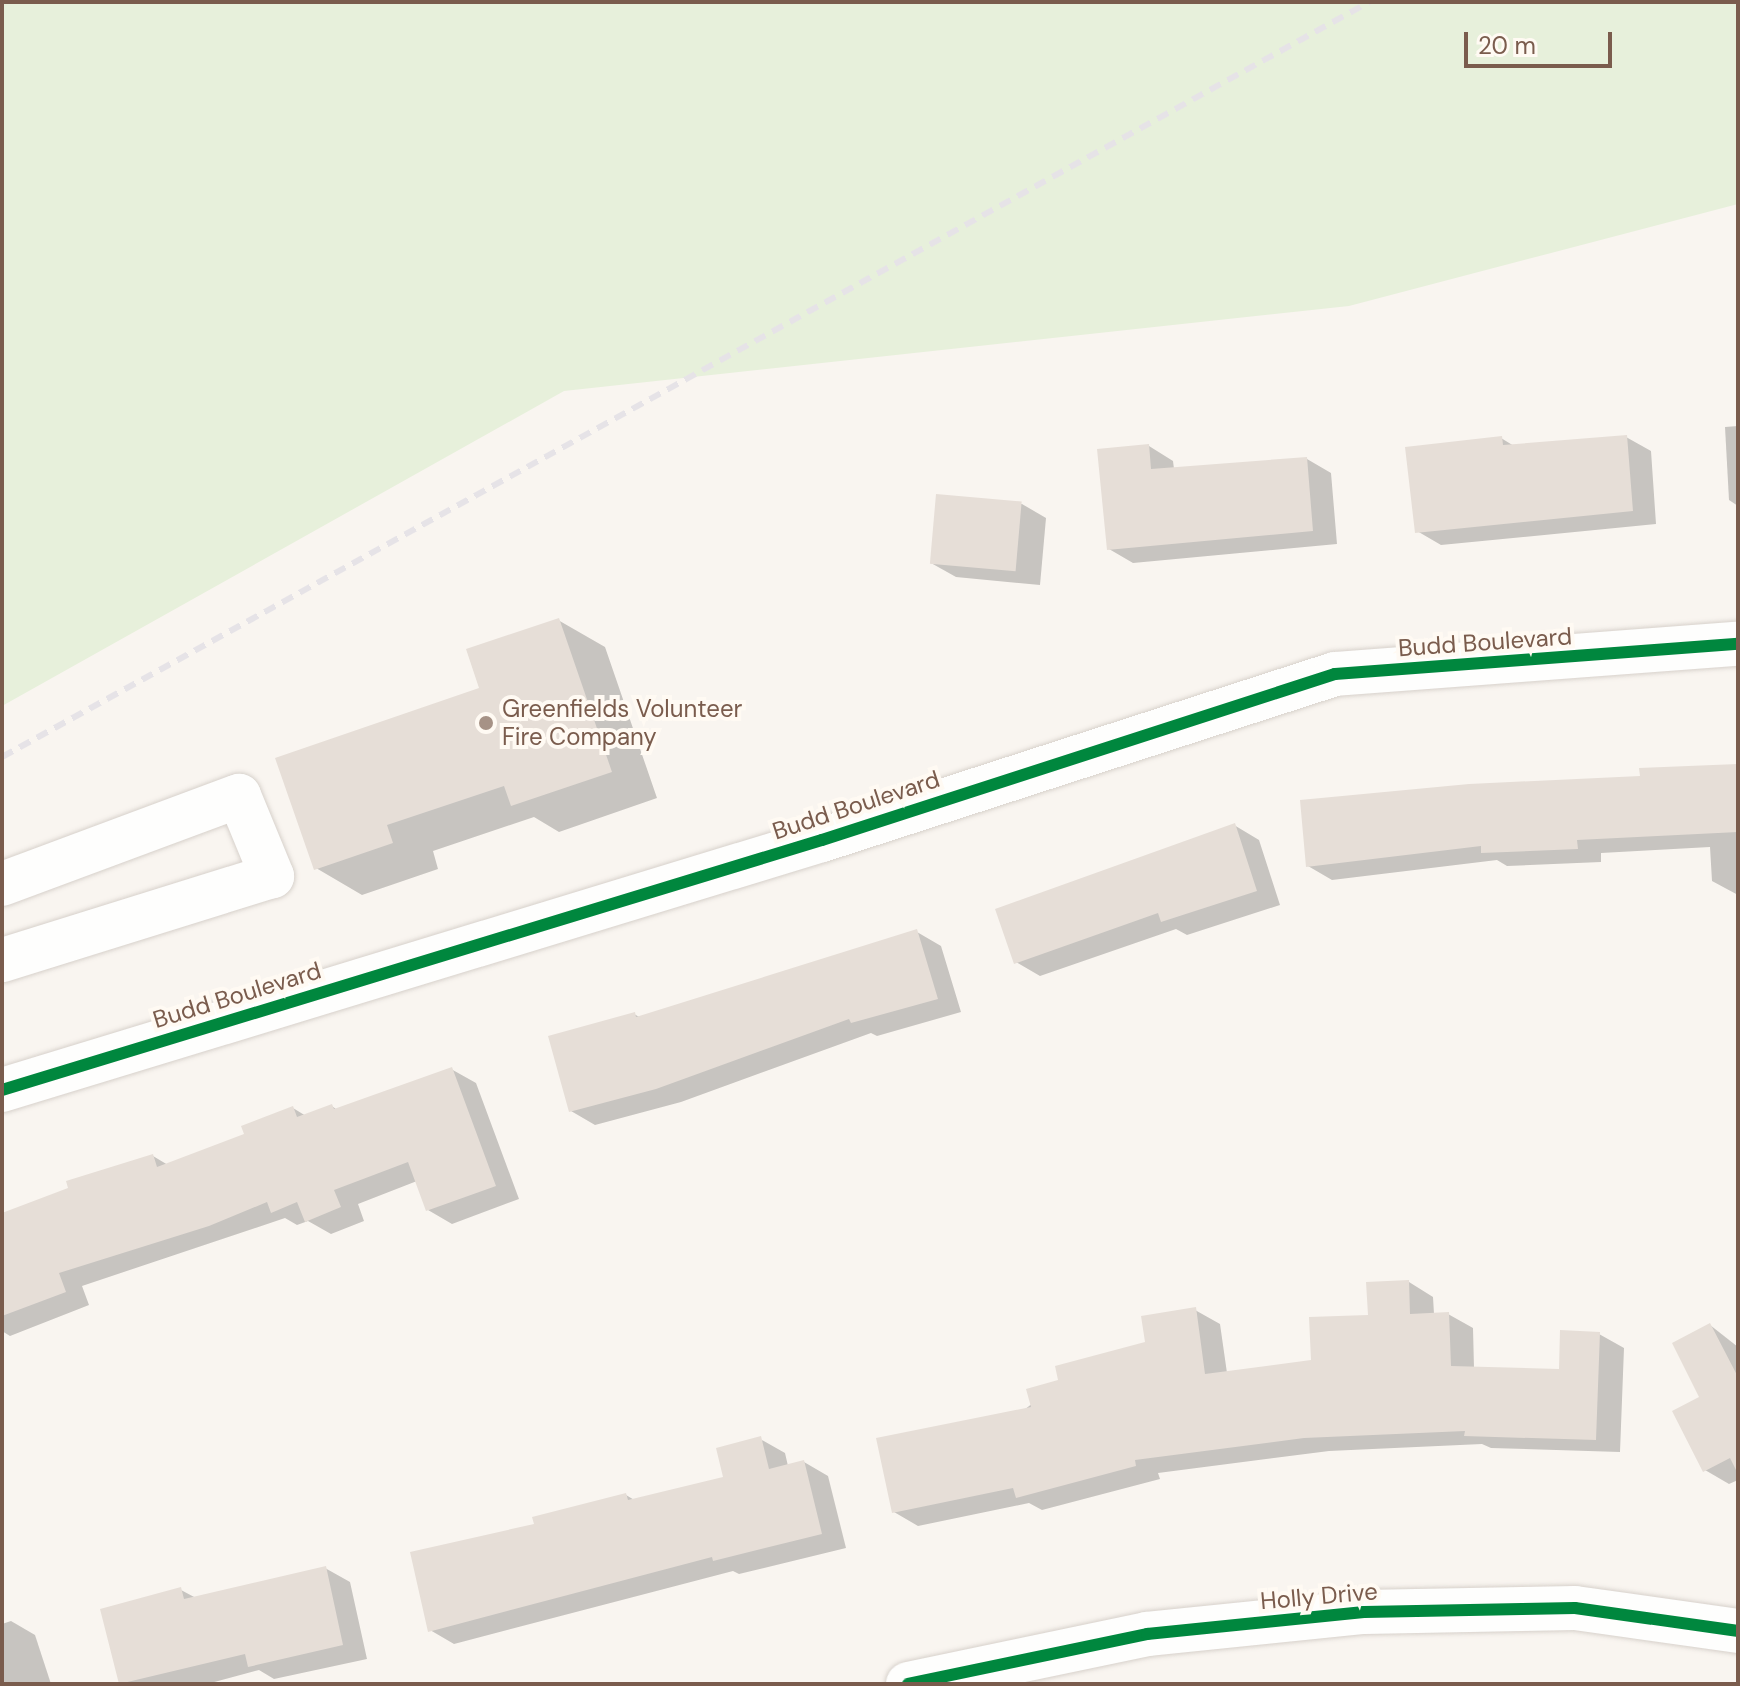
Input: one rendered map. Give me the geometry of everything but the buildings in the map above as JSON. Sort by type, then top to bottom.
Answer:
[{"type":"street","name":"Budd Boulevard","points":[[2,1090],[822,840],[1335,674],[1738,644]]},
{"type":"street","points":[[2,884],[239,796],[272,876],[2,960]]},
{"type":"street","name":"Holly Drive","points":[[908,1684],[1147,1634],[1364,1612],[1575,1608],[1738,1631]]},
{"type":"green space","points":[[2,2],[1738,2],[1738,204],[1349,306],[564,391],[2,706]]},
{"type":"railway","points":[[2,757],[1369,2]]},
{"type":"cycle path","points":[[2,1090],[822,840],[1335,674],[1738,644]]},
{"type":"cycle path","points":[[908,1684],[1147,1634],[1364,1612],[1575,1608],[1738,1631]]},
{"type":"place","name":"Greenfields Volunteer Fire Company","points":[[486,723]]}]
